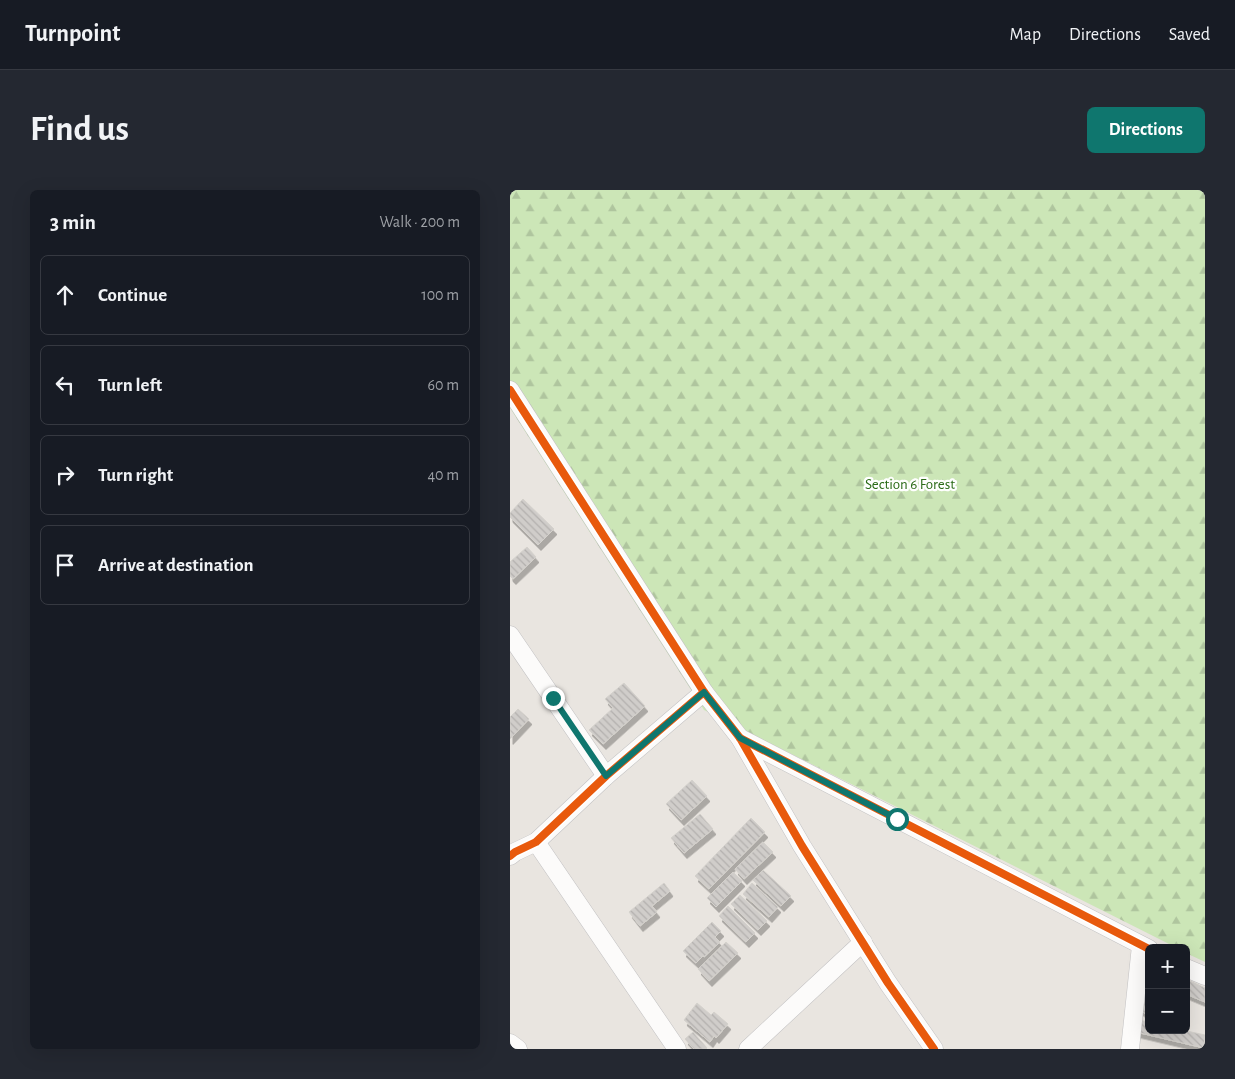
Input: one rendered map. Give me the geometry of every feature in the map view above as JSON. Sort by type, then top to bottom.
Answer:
[{"type":"street","points":[[510,390],[704,692],[740,738],[802,846],[888,983],[934,1049]]},
{"type":"street","points":[[510,635],[606,776]]},
{"type":"street","points":[[510,856],[536,842],[606,776],[704,692]]},
{"type":"street","points":[[740,738],[1145,948],[1130,1049]]},
{"type":"street","points":[[536,842],[677,1049]]},
{"type":"street","points":[[748,1049],[863,942]]},
{"type":"street","points":[[1190,970],[1205,976]]},
{"type":"street","points":[[510,1043],[518,1049]]},
{"type":"green space","name":"Section 6 Forest","points":[[510,190],[1205,190],[1205,962],[1190,955],[1190,944],[1169,944],[704,710],[510,408]]},
{"type":"building","points":[[523,499],[554,529],[538,545],[510,517],[510,513]]},
{"type":"building","points":[[527,547],[536,557],[513,579],[510,576],[510,562]]},
{"type":"building","points":[[624,683],[645,706],[603,744],[589,730],[613,708],[605,699]]},
{"type":"building","points":[[518,709],[529,719],[510,739],[510,717]]},
{"type":"building","points":[[692,780],[707,796],[681,820],[666,804]]},
{"type":"building","points":[[700,814],[713,829],[684,853],[671,838]]},
{"type":"building","points":[[751,818],[765,832],[709,889],[695,876]]},
{"type":"building","points":[[763,842],[773,852],[744,879],[735,869]]},
{"type":"building","points":[[763,870],[791,896],[781,906],[753,880]]},
{"type":"building","points":[[733,872],[742,881],[716,907],[707,898]]},
{"type":"building","points":[[664,883],[670,891],[652,906],[657,912],[640,926],[629,912]]},
{"type":"building","points":[[752,883],[778,907],[769,917],[743,894]]},
{"type":"building","points":[[740,895],[767,921],[758,930],[731,904]]},
{"type":"building","points":[[728,906],[755,933],[746,942],[719,916]]},
{"type":"building","points":[[712,922],[721,931],[715,937],[720,942],[696,963],[683,951]]},
{"type":"building","points":[[726,942],[738,953],[709,981],[698,969]]},
{"type":"building","points":[[1145,972],[1145,1013],[1140,1010],[1143,973]]},
{"type":"building","points":[[1190,981],[1205,988],[1205,1002],[1190,996]]},
{"type":"building","points":[[697,1003],[711,1015],[714,1012],[728,1024],[710,1042],[684,1020]]},
{"type":"building","points":[[1138,1020],[1145,1021],[1145,1034],[1190,1034],[1190,1032],[1205,1035],[1204,1048],[1136,1032]]},
{"type":"building","points":[[693,1032],[707,1048],[694,1049],[685,1039]]},
{"type":"cycle path","points":[[510,390],[704,692]]},
{"type":"cycle path","points":[[510,856],[536,842],[606,776],[704,692],[740,738],[802,846],[888,983],[934,1049]]},
{"type":"cycle path","points":[[740,738],[1145,947]]},
{"type":"route","points":[[553,698],[606,776],[704,692],[740,738],[897,819]]}]
